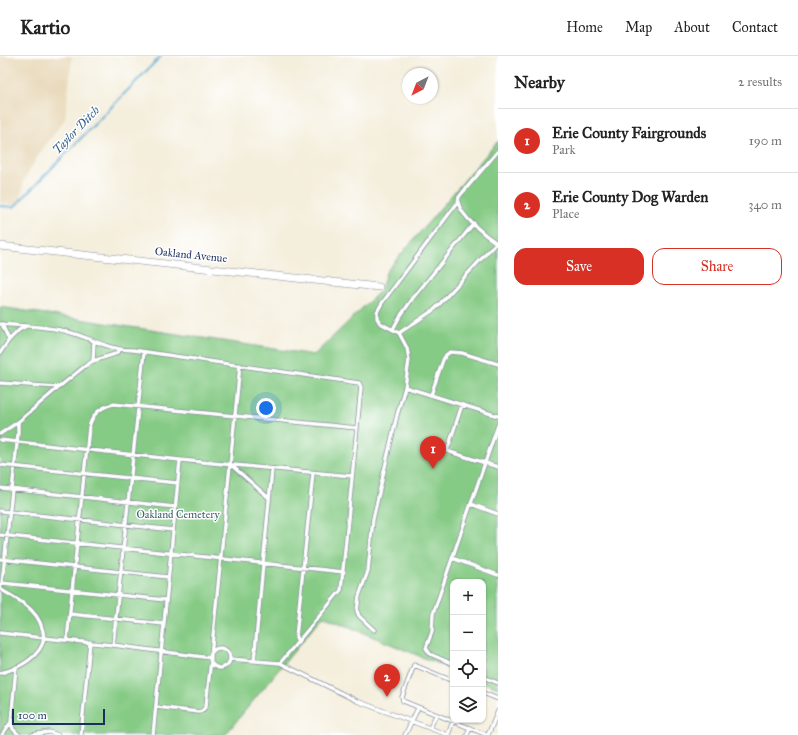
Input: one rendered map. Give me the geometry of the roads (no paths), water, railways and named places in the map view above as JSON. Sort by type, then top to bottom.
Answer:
[{"type":"street","name":"Oakland Avenue","points":[[0,246],[380,287]]},
{"type":"lane","points":[[374,630],[359,616],[358,602],[369,564],[373,519],[397,414],[405,387],[410,360],[407,348],[399,333],[378,321],[376,314],[378,308],[458,202],[461,193],[498,151]]},
{"type":"lane","points":[[399,333],[435,309],[497,244],[474,224],[462,211],[458,202]]},
{"type":"lane","points":[[393,329],[413,298],[474,224]]},
{"type":"lane","points":[[1,324],[63,330],[120,350],[240,365],[359,383],[361,387],[344,572],[341,590],[280,663]]},
{"type":"lane","points":[[1,324],[9,340]]},
{"type":"lane","points":[[0,353],[9,340],[26,326]]},
{"type":"lane","points":[[93,361],[94,342]]},
{"type":"lane","points":[[0,434],[18,422],[85,366],[93,361],[115,354],[120,350]]},
{"type":"lane","points":[[113,645],[122,572],[144,352]]},
{"type":"lane","points":[[431,395],[443,360],[450,352],[462,353],[498,364]]},
{"type":"lane","points":[[156,707],[199,712],[205,709],[206,706],[240,365]]},
{"type":"lane","points":[[0,383],[59,388]]},
{"type":"lane","points":[[405,387],[498,416]]},
{"type":"lane","points":[[67,640],[88,427],[91,418],[96,411],[104,406],[113,404],[357,428]]},
{"type":"lane","points":[[462,405],[447,451],[498,467]]},
{"type":"lane","points":[[1,586],[2,559],[12,489],[18,422]]},
{"type":"lane","points":[[450,663],[430,654],[426,648],[432,632],[433,614],[498,425]]},
{"type":"lane","points":[[0,440],[134,456],[352,476]]},
{"type":"lane","points":[[153,735],[180,460]]},
{"type":"lane","points":[[231,464],[269,498]]},
{"type":"lane","points":[[0,465],[178,483]]},
{"type":"lane","points":[[254,661],[272,469]]},
{"type":"lane","points":[[298,643],[296,637],[313,473]]},
{"type":"lane","points":[[0,488],[175,507]]},
{"type":"lane","points":[[471,504],[498,514]]},
{"type":"lane","points":[[0,511],[173,530]]},
{"type":"lane","points":[[0,535],[344,572]]},
{"type":"lane","points":[[452,558],[498,575]]},
{"type":"lane","points":[[2,559],[168,577]]},
{"type":"lane","points":[[1,586],[166,600]]},
{"type":"lane","points":[[0,673],[16,667],[34,656],[43,644],[44,638],[42,624],[38,616],[1,586]]},
{"type":"lane","points":[[70,614],[164,624]]},
{"type":"lane","points":[[0,633],[90,642],[211,658]]},
{"type":"lane","points":[[81,735],[90,642]]},
{"type":"lane","points":[[221,648],[229,653],[230,659],[226,666],[220,668],[214,665],[211,658],[215,650],[221,648]]},
{"type":"lane","points":[[230,659],[280,663],[357,701],[448,735],[453,723]]},
{"type":"lane","points":[[450,680],[414,665],[402,697],[403,701],[450,721]]},
{"type":"lane","points":[[16,667],[11,722],[13,729],[20,735]]},
{"type":"lane","points":[[486,678],[498,683]]},
{"type":"lane","points":[[486,694],[498,699]]},
{"type":"lane","points":[[405,735],[418,708]]},
{"type":"lane","points":[[456,723],[487,735],[498,711]]},
{"type":"lane","points":[[430,728],[436,715]]},
{"type":"lane","points":[[2,735],[11,722]]},
{"type":"lane","points":[[468,735],[470,728]]},
{"type":"lane","points":[[32,735],[49,732],[58,735]]},
{"type":"waterway","name":"Taylor Ditch","points":[[0,206],[14,207],[161,56]]},
{"type":"place","name":"Erie County Fairgrounds","points":[[433,469]]},
{"type":"place","name":"Erie County Dog Warden","points":[[387,697]]},
{"type":"park label","name":"Oakland Cemetery","points":[[178,514]]}]
